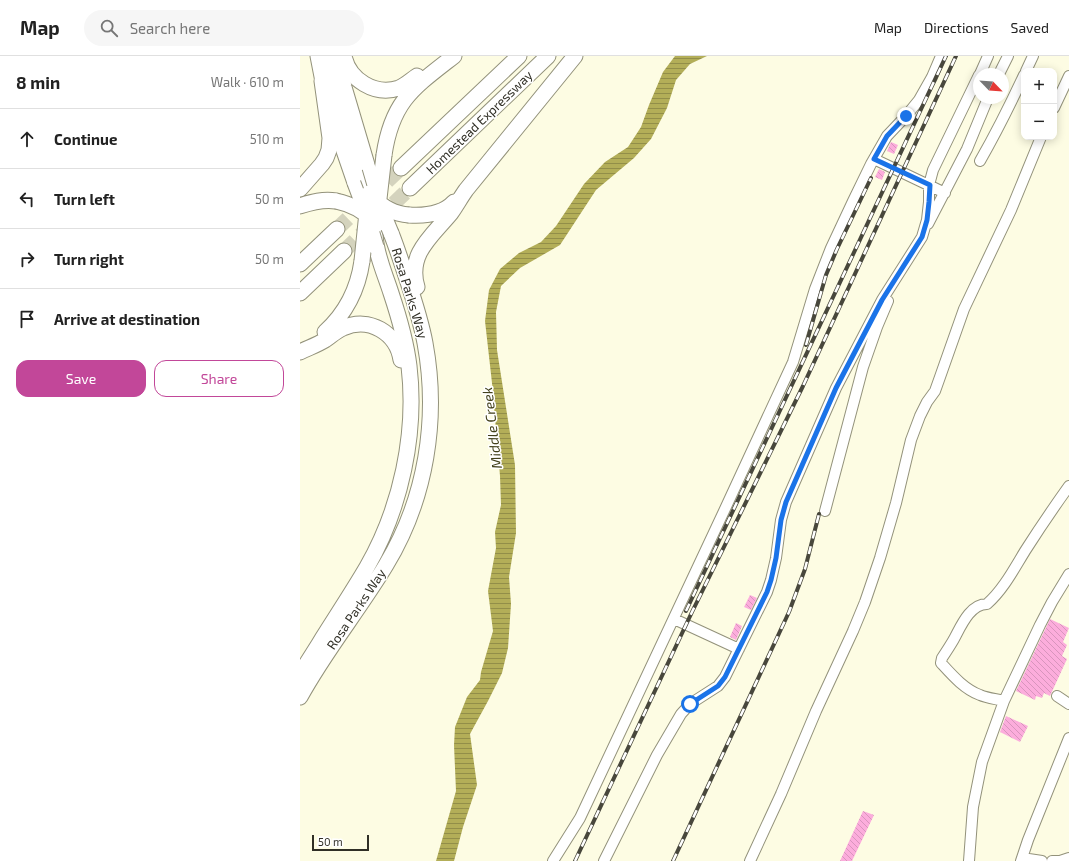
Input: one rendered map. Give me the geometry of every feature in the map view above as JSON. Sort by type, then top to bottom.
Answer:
[{"type":"highway","name":"Rosa Parks Way","points":[[300,675],[367,566],[378,544],[398,489],[408,441],[410,417],[411,391],[406,350],[384,240],[374,198],[363,184],[336,103],[326,56]]},
{"type":"highway","points":[[344,56],[351,73],[358,80],[372,88],[386,90],[399,88],[406,84],[443,56]]},
{"type":"highway","points":[[300,351],[328,329],[338,318],[346,308],[358,282],[389,128],[395,113],[418,84],[454,56]]},
{"type":"highway","name":"Homestead Expressway","points":[[401,168],[519,56]]},
{"type":"highway","name":"Homestead Expressway","points":[[410,188],[548,56]]},
{"type":"highway","points":[[374,198],[385,208],[396,213],[409,215],[425,215],[441,211],[452,204],[466,190],[575,56]]},
{"type":"highway","points":[[300,189],[322,164],[326,158],[329,146],[330,138],[322,80]]},
{"type":"highway","points":[[428,366],[431,337],[415,281],[415,265],[421,249],[452,212],[466,190]]},
{"type":"highway","points":[[300,206],[319,201],[336,201],[350,205],[371,220]]},
{"type":"highway","name":"Rosa Parks Way","points":[[300,697],[322,660],[382,572],[394,550],[414,505],[426,458],[430,412],[430,391],[425,342],[420,318],[384,240],[371,220]]},
{"type":"highway","points":[[300,264],[337,229]]},
{"type":"highway","points":[[384,240],[406,303],[417,342],[421,378],[426,458]]},
{"type":"highway","points":[[300,293],[344,251]]},
{"type":"highway","points":[[300,351],[324,340],[347,326],[364,324],[375,327],[384,332],[395,343],[401,356],[408,441]]},
{"type":"main road","name":"Rosa Parks Way","points":[[317,56],[329,109],[361,176]]},
{"type":"main road","name":"Rosa Parks Way","points":[[339,56],[348,98],[361,176],[371,220]]},
{"type":"lane","points":[[553,861],[580,818],[793,362],[815,289],[831,248],[874,159],[887,136],[919,100],[942,56]]},
{"type":"lane","points":[[982,68],[988,56]]},
{"type":"lane","points":[[1002,68],[1008,56]]},
{"type":"lane","points":[[1027,68],[1033,56]]},
{"type":"lane","points":[[1056,104],[1069,76]]},
{"type":"lane","points":[[980,161],[1021,81]]},
{"type":"lane","points":[[604,861],[657,755],[681,714],[690,704],[718,686],[725,677],[767,592],[776,558],[781,520],[786,502],[836,388],[882,300],[922,237],[927,220],[933,170],[973,87]]},
{"type":"lane","points":[[825,511],[863,367],[872,340],[902,272],[922,237],[967,149],[986,104]]},
{"type":"lane","points":[[750,861],[865,602],[896,503],[911,440],[920,416],[927,402],[935,391],[964,309],[1011,210],[1040,140]]},
{"type":"lane","points":[[874,159],[945,193]]},
{"type":"lane","points":[[1004,701],[980,695],[968,689],[955,679],[941,663],[942,658],[967,616],[976,607],[982,604],[987,604],[993,599],[1004,585],[1069,486]]},
{"type":"lane","points":[[969,861],[974,806],[982,762],[1004,701],[1040,625],[1069,574]]},
{"type":"lane","points":[[674,618],[739,649]]},
{"type":"lane","points":[[1057,696],[1069,704]]},
{"type":"lane","points":[[1042,861],[1021,860],[1069,738]]},
{"type":"lane","points":[[1052,861],[1069,858]]},
{"type":"shaded area","points":[[675,56],[707,56],[690,64],[676,80],[667,108],[651,139],[634,158],[596,190],[560,245],[520,268],[501,286],[496,312],[497,350],[515,465],[516,533],[509,577],[511,604],[508,648],[502,673],[470,734],[477,785],[463,827],[454,861],[436,861],[456,791],[454,745],[455,727],[467,697],[480,680],[493,631],[488,591],[496,548],[495,532],[501,505],[492,383],[485,321],[489,290],[500,269],[519,253],[541,242],[556,226],[584,184],[605,162],[628,147],[641,127],[663,72]]},
{"type":"building","points":[[891,142],[898,145],[894,154],[887,151]]},
{"type":"building","points":[[879,169],[885,172],[882,180],[875,177]]},
{"type":"building","points":[[750,595],[757,598],[751,610],[744,607]]},
{"type":"building","points":[[1050,619],[1069,628],[1063,642],[1067,645],[1062,656],[1067,659],[1050,696],[1044,693],[1042,698],[1036,696],[1035,700],[1016,691]]},
{"type":"building","points":[[736,623],[742,626],[736,640],[730,637]]},
{"type":"building","points":[[1006,716],[1028,726],[1020,742],[1000,732]]},
{"type":"building","points":[[863,811],[874,815],[852,861],[840,861]]},
{"type":"tunnel","points":[[337,229],[401,168]]},
{"type":"tunnel","points":[[344,251],[410,188]]},
{"type":"railway","points":[[686,611],[946,56]]},
{"type":"railway","points":[[575,861],[692,612],[803,386],[956,56]]},
{"type":"railway","points":[[806,345],[826,275],[871,178]]},
{"type":"railway","points":[[673,861],[789,612],[805,569],[819,514]]},
{"type":"route","points":[[690,704],[718,686],[725,677],[767,592],[774,569],[781,520],[786,502],[836,388],[882,300],[922,237],[927,220],[930,185],[874,159],[887,136],[906,116]]},
{"type":"water label","name":"Middle Creek","points":[[492,428]]}]
